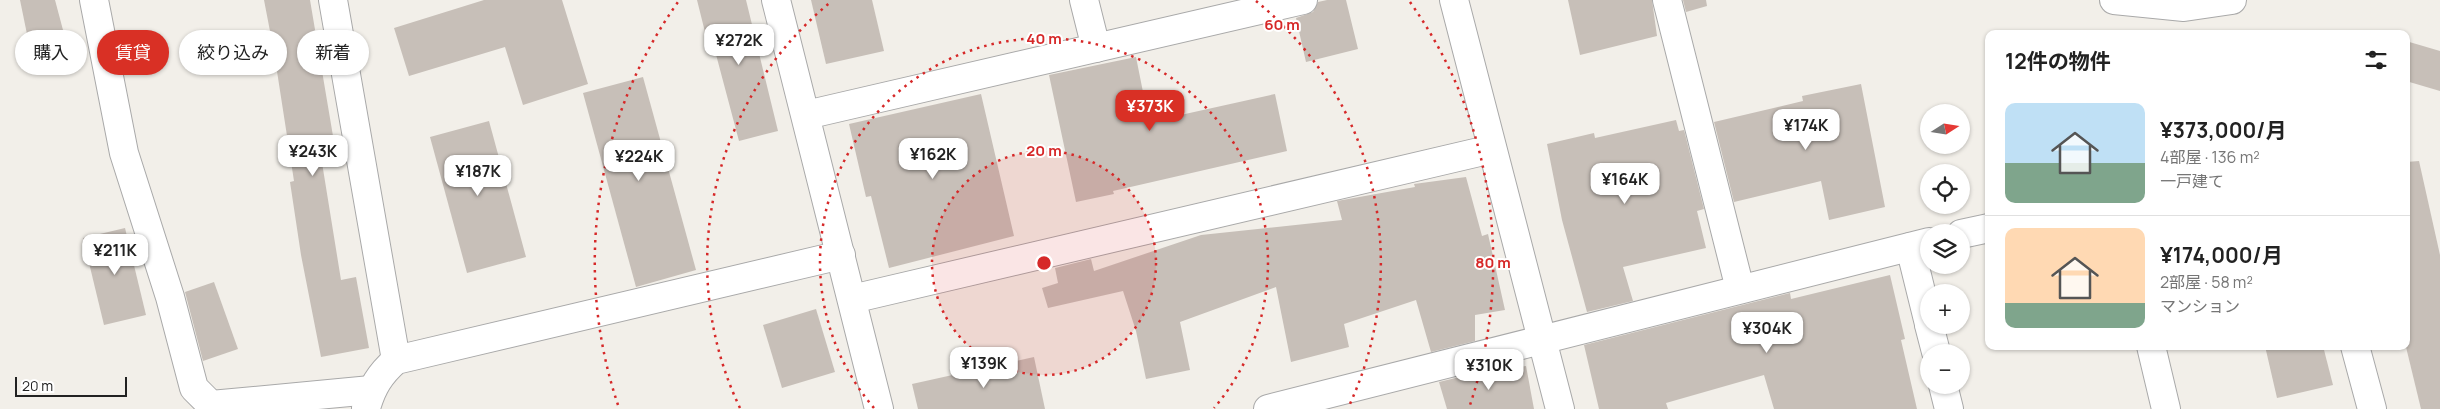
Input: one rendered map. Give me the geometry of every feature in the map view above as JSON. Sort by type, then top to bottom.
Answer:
[{"type":"street","points":[[94,0],[124,153],[170,297],[194,388],[211,405],[368,399],[381,374],[396,360],[841,256]]},
{"type":"street","points":[[333,0],[396,360]]},
{"type":"street","points":[[776,0],[879,409]]},
{"type":"street","points":[[1084,0],[1096,48]]},
{"type":"street","points":[[806,115],[1302,0]]},
{"type":"street","points":[[1454,0],[1560,409]]},
{"type":"street","points":[[1667,0],[1740,289]]},
{"type":"street","points":[[2114,0],[2184,8],[2232,0]]},
{"type":"street","points":[[852,299],[1492,149]]},
{"type":"street","points":[[1970,232],[1985,229]]},
{"type":"street","points":[[1268,409],[1919,244],[1924,284]]},
{"type":"street","points":[[2152,350],[2166,409]]},
{"type":"street","points":[[2357,350],[2372,409]]},
{"type":"street","points":[[1945,394],[1949,409]]},
{"type":"building","points":[[20,0],[55,0],[63,30],[26,30]]},
{"type":"building","points":[[264,0],[310,0],[315,30],[297,30],[297,75],[323,75],[333,136],[318,138],[341,280],[356,277],[369,348],[321,357],[301,255],[290,182],[294,181],[278,75],[287,75],[287,30],[270,30]]},
{"type":"building","points":[[484,0],[562,0],[588,84],[523,105],[505,47],[409,76],[394,28]]},
{"type":"building","points":[[697,0],[746,0],[778,131],[739,141],[714,47],[709,48]]},
{"type":"building","points":[[811,0],[872,0],[884,51],[826,64]]},
{"type":"building","points":[[1346,0],[1358,49],[1306,62],[1296,18],[1313,12],[1318,2]]},
{"type":"building","points":[[1568,0],[1652,0],[1657,36],[1580,55]]},
{"type":"building","points":[[1683,0],[1706,0],[1707,6],[1686,12]]},
{"type":"building","points":[[2410,42],[2440,51],[2440,91],[2410,82]]},
{"type":"building","points":[[1136,57],[1149,122],[1275,94],[1287,151],[1113,191],[1114,194],[1076,202],[1049,75]]},
{"type":"building","points":[[643,77],[696,270],[636,287],[583,93]]},
{"type":"building","points":[[1861,84],[1885,207],[1829,220],[1821,181],[1734,202],[1714,122],[1803,101],[1802,96]]},
{"type":"building","points":[[981,94],[1014,236],[889,268],[871,196],[866,197],[849,124]]},
{"type":"building","points":[[1676,120],[1679,131],[1684,130],[1704,209],[1697,211],[1706,248],[1623,267],[1633,301],[1587,312],[1562,220],[1547,144],[1594,133],[1595,138]]},
{"type":"building","points":[[489,121],[526,257],[467,273],[430,137]]},
{"type":"building","points":[[2419,161],[2440,255],[2440,409],[2421,409],[2407,350],[2410,350],[2410,162]]},
{"type":"building","points":[[1466,177],[1482,236],[1488,234],[1505,310],[1475,315],[1475,341],[1431,352],[1416,300],[1344,324],[1349,347],[1291,362],[1276,287],[1180,322],[1190,370],[1146,379],[1136,331],[1123,291],[1048,308],[1042,288],[1058,283],[1055,268],[1091,259],[1094,271],[1201,235],[1342,220],[1337,201],[1415,187],[1414,184]]},
{"type":"building","points":[[125,228],[146,315],[104,325],[83,238]]},
{"type":"building","points":[[1890,275],[1905,339],[1901,340],[1917,409],[1774,409],[1764,375],[1666,403],[1668,409],[1599,409],[1584,345],[1790,293],[1791,299]]},
{"type":"building","points":[[214,282],[238,349],[203,361],[185,292]]},
{"type":"building","points":[[816,309],[835,372],[782,388],[763,325]]},
{"type":"building","points":[[2266,350],[2324,350],[2333,385],[2277,398]]},
{"type":"building","points":[[1034,357],[1045,409],[918,409],[912,384]]},
{"type":"building","points":[[1526,366],[1534,409],[1447,409],[1439,382],[1476,373]]}]
